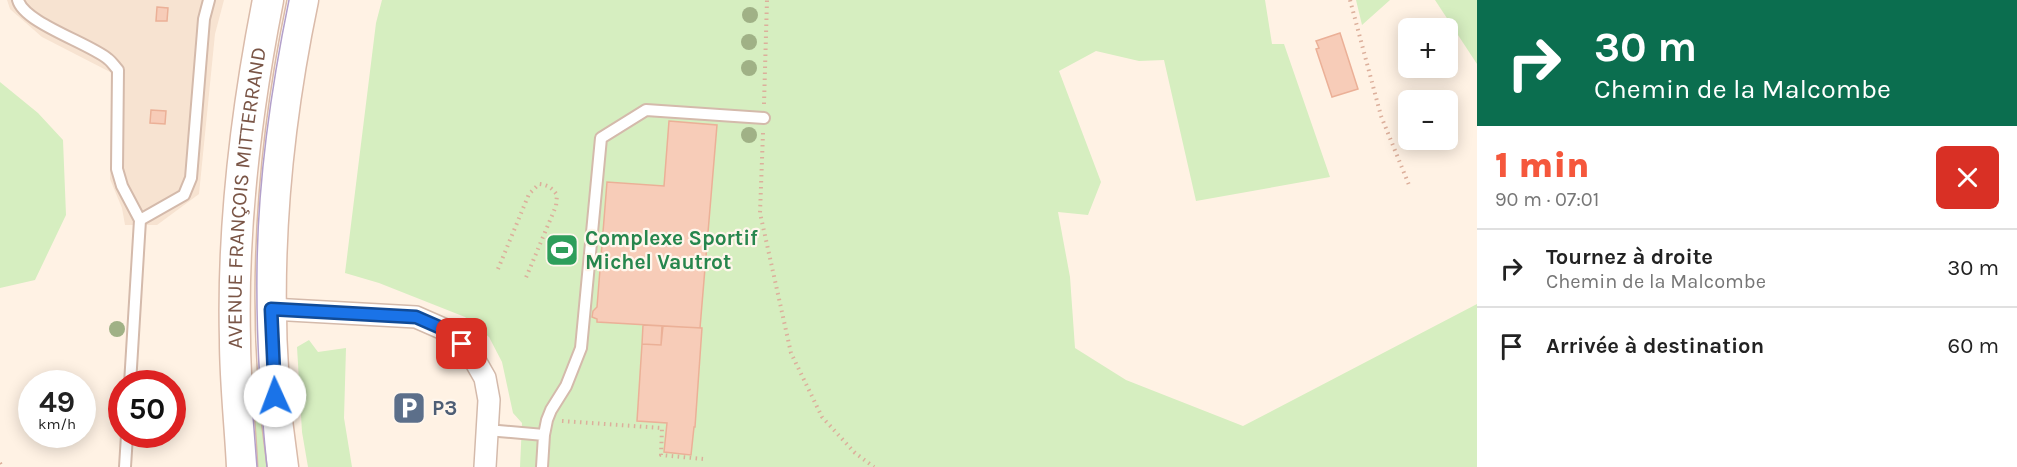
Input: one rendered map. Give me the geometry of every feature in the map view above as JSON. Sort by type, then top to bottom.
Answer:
[{"type":"main road","name":"AVENUE FRANÇOIS MITTERRAND","points":[[242,467],[234,340],[236,236],[245,137],[256,58],[268,0]]},
{"type":"main road","name":"AVENUE FRANÇOIS MITTERRAND","points":[[283,467],[276,417],[271,309],[272,238],[280,134],[293,45],[303,0]]},
{"type":"street","points":[[271,309],[416,317],[448,331],[470,350],[485,378],[489,400],[485,467]]},
{"type":"lane","points":[[18,0],[19,5],[31,17],[108,59],[117,70],[117,169],[122,186],[140,220],[131,370]]},
{"type":"lane","points":[[140,220],[158,212],[184,195],[191,178],[204,19],[209,0]]},
{"type":"lane","points":[[542,467],[544,435],[551,410],[566,386],[581,348],[600,138],[645,110],[764,118]]},
{"type":"lane","points":[[488,430],[544,435]]},
{"type":"lane","points":[[125,467],[126,448]]},
{"type":"path","points":[[1350,0],[1381,116],[1409,185]]},
{"type":"path","points":[[498,269],[529,194],[539,184],[545,184],[557,195],[556,206],[525,280]]},
{"type":"path","points":[[760,213],[791,353],[822,417],[855,453],[874,467]]},
{"type":"path","points":[[548,420],[662,428],[661,455],[704,459]]},
{"type":"shaded area","points":[[7,0],[224,0],[215,34],[199,194],[157,225],[125,225],[122,208],[110,179],[112,73],[42,37],[10,9]]},
{"type":"green space","points":[[382,0],[1265,0],[1272,44],[1284,44],[1330,177],[1196,201],[1164,60],[1139,61],[1096,51],[1059,71],[1101,182],[1088,215],[1058,212],[1070,277],[1075,348],[1126,380],[1243,426],[1477,304],[1477,467],[520,467],[522,423],[513,413],[502,362],[489,337],[465,317],[379,283],[345,273],[376,23]]},
{"type":"green space","points":[[1356,0],[1390,0],[1362,25]]},
{"type":"green space","points":[[1435,0],[1477,0],[1477,64],[1458,35],[1458,18],[1447,18]]},
{"type":"green space","points":[[0,82],[38,113],[63,140],[66,215],[35,280],[0,288]]},
{"type":"green space","points":[[309,340],[318,352],[346,348],[344,418],[352,467],[308,467],[302,432],[297,347]]},
{"type":"green space","points":[[243,369],[269,397],[277,467],[249,467]]},
{"type":"building","points":[[157,7],[168,8],[167,21],[156,21]]},
{"type":"building","points":[[1340,33],[1358,89],[1332,97],[1316,49],[1319,48],[1316,41]]},
{"type":"building","points":[[151,110],[166,111],[165,124],[150,123]]},
{"type":"building","points":[[669,121],[717,125],[700,328],[597,322],[597,319],[592,317],[597,307],[607,182],[664,186]]},
{"type":"building","points":[[643,325],[663,326],[661,345],[642,344]]},
{"type":"building","points":[[662,326],[702,328],[691,455],[664,452],[667,423],[637,421],[642,344],[661,345]]},
{"type":"tram line","points":[[267,467],[258,342],[258,233],[267,133],[289,0]]},
{"type":"tram line","points":[[252,403],[257,467]]},
{"type":"place","name":"Complexe Sportif Michel Vautrot","points":[[562,250]]},
{"type":"place","name":"P3","points":[[409,408]]},
{"type":"route","points":[[275,396],[271,309],[416,317],[448,331],[462,344]]}]
